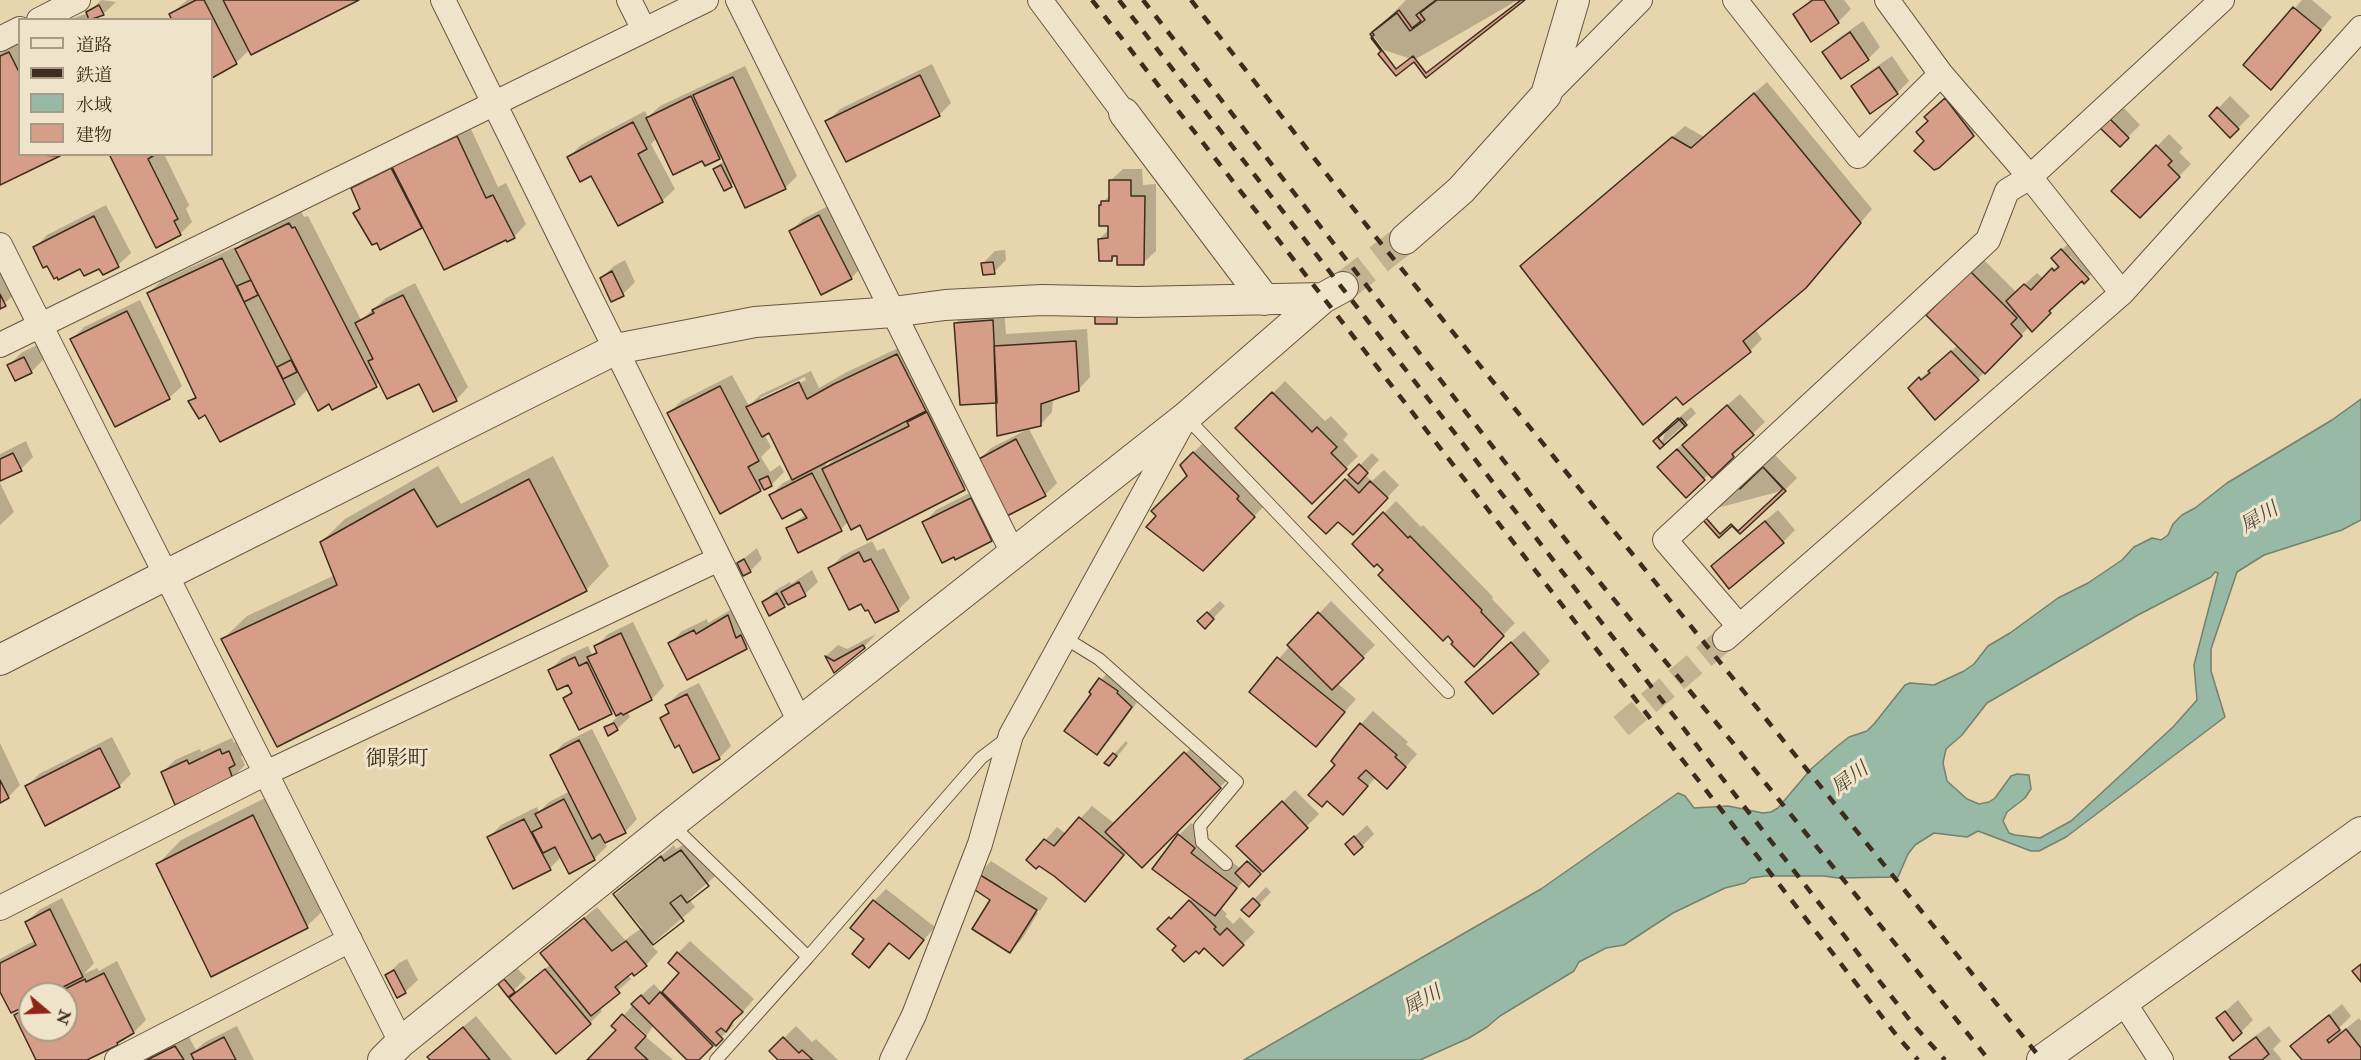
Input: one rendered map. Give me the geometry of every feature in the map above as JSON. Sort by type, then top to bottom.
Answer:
[{"type":"street","points":[[43,18],[78,0]]},
{"type":"street","points":[[443,0],[800,722]]},
{"type":"street","points":[[629,0],[644,30]]},
{"type":"street","points":[[0,345],[706,0]]},
{"type":"street","points":[[738,0],[1013,553]]},
{"type":"street","points":[[1040,0],[1265,300]]},
{"type":"street","points":[[1546,95],[1574,0]]},
{"type":"street","points":[[1405,238],[1461,190],[1546,95],[1640,0]]},
{"type":"street","points":[[1735,0],[1858,156],[1941,74]]},
{"type":"street","points":[[1887,0],[1941,74],[2030,177],[2122,293]]},
{"type":"street","points":[[2222,0],[2030,177],[2007,191],[1988,240],[1665,540],[1732,633],[2122,293],[2361,28]]},
{"type":"street","points":[[0,39],[18,30]]},
{"type":"street","points":[[0,245],[40,325],[166,575],[266,773],[350,940],[392,1051],[671,824],[1186,417],[1333,292],[1265,300],[1042,300],[945,305],[893,312],[755,322],[616,349],[166,575],[0,660]]},
{"type":"street","points":[[892,1060],[915,1015],[980,844],[1011,735],[1186,417]]},
{"type":"street","points":[[0,908],[266,773],[719,559]]},
{"type":"street","points":[[2042,1060],[2361,832]]},
{"type":"street","points":[[117,1060],[350,940]]},
{"type":"street","points":[[2123,1001],[2161,1060]]},
{"type":"lane","points":[[1186,417],[1448,692]]},
{"type":"lane","points":[[1065,638],[1099,659],[1237,782],[1200,826],[1202,842],[1226,864]]},
{"type":"lane","points":[[716,1060],[981,758],[1011,735]]},
{"type":"lane","points":[[671,824],[808,957]]},
{"type":"water","name":"犀川","points":[[2361,399],[2361,520],[2342,530],[2264,555],[2237,572],[2211,649],[2211,671],[2225,717],[2066,837],[2039,851],[2031,851],[1978,831],[1967,837],[1934,833],[1915,845],[1908,854],[1898,877],[1765,876],[1751,878],[1745,883],[1725,888],[1673,913],[1624,945],[1606,948],[1579,962],[1574,971],[1500,1016],[1487,1027],[1469,1038],[1420,1060],[1244,1060],[1541,889],[1678,793],[1685,796],[1694,808],[1728,806],[1763,813],[1778,808],[1811,769],[1835,748],[1849,737],[1867,731],[1905,685],[1910,683],[1934,685],[1964,671],[1974,664],[1988,646],[2058,598],[2088,583],[2122,560],[2134,547],[2152,538],[2161,540],[2168,535],[2173,524],[2182,515],[2195,508],[2227,483],[2332,420]],"holes":[[[2215,572],[2218,573],[2194,665],[2197,700],[2173,727],[2071,821],[2040,838],[2009,833],[2003,821],[2007,812],[2025,798],[2031,789],[2029,775],[2011,776],[1995,798],[1979,804],[1967,799],[1947,781],[1943,763],[1946,749],[1962,735],[1987,703],[2138,615],[2211,577]]]},
{"type":"building","points":[[196,0],[204,0],[237,64],[213,77],[213,18],[171,18],[169,14]]},
{"type":"building","points":[[223,0],[359,0],[251,55]]},
{"type":"building","points":[[1436,0],[1525,0],[1426,78],[1414,62],[1396,76],[1378,54],[1381,51],[1371,38],[1374,35],[1372,32],[1399,10],[1412,28],[1421,21],[1416,15]]},
{"type":"building","points":[[1437,0],[1521,0],[1426,73],[1413,56],[1396,69],[1370,34],[1397,13],[1410,31],[1425,20],[1420,13]]},
{"type":"building","points":[[1813,0],[1824,0],[1839,23],[1811,42],[1793,14]]},
{"type":"building","points":[[99,5],[104,15],[88,18],[86,12]]},
{"type":"building","points":[[2293,7],[2321,30],[2271,90],[2243,65]]},
{"type":"building","points":[[1850,32],[1869,60],[1841,79],[1822,52]]},
{"type":"building","points":[[9,52],[18,70],[18,156],[60,156],[0,185],[0,56]]},
{"type":"building","points":[[1879,67],[1898,94],[1870,114],[1851,86]]},
{"type":"building","points":[[920,75],[940,116],[846,162],[825,121]]},
{"type":"building","points":[[733,77],[786,189],[745,208],[693,95]]},
{"type":"building","points":[[1754,93],[1861,223],[1806,288],[1743,341],[1751,352],[1683,405],[1676,397],[1643,425],[1520,266],[1672,137],[1691,148]]},
{"type":"building","points":[[691,96],[720,159],[705,166],[702,161],[673,175],[646,118]]},
{"type":"building","points":[[1945,98],[1974,136],[1934,170],[1914,151],[1924,141],[1916,132],[1928,121],[1924,117]]},
{"type":"building","points":[[2217,107],[2239,129],[2230,138],[2209,116]]},
{"type":"building","points":[[2108,117],[2129,138],[2120,147],[2099,127]]},
{"type":"building","points":[[633,122],[647,149],[638,154],[663,202],[618,226],[591,176],[580,182],[567,157]]},
{"type":"building","points":[[457,136],[486,198],[493,195],[515,238],[507,242],[506,240],[444,270],[392,167]]},
{"type":"building","points":[[2156,145],[2172,161],[2168,165],[2180,177],[2140,218],[2111,191]]},
{"type":"building","points":[[110,156],[153,156],[148,159],[178,219],[174,221],[181,235],[156,248]]},
{"type":"building","points":[[721,165],[732,187],[724,191],[713,169]]},
{"type":"building","points":[[391,168],[422,228],[380,250],[377,243],[372,245],[353,213],[360,209],[351,188]]},
{"type":"building","points":[[1109,180],[1131,180],[1131,196],[1145,196],[1144,265],[1117,265],[1117,256],[1112,256],[1112,261],[1099,261],[1098,239],[1108,238],[1108,226],[1099,226],[1099,205],[1101,201],[1109,201]]},
{"type":"building","points":[[819,215],[852,279],[821,295],[789,231]]},
{"type":"building","points":[[94,216],[119,267],[103,275],[99,269],[84,276],[80,269],[58,280],[57,277],[54,279],[47,266],[43,268],[33,247]]},
{"type":"building","points":[[289,223],[292,228],[295,227],[377,387],[332,410],[329,404],[318,411],[235,249]]},
{"type":"building","points":[[2061,249],[2089,279],[2084,284],[2082,281],[2049,311],[2051,313],[2032,332],[2006,301],[2024,284],[2031,290],[2052,268],[2054,271],[2059,267],[2051,258]]},
{"type":"building","points":[[222,258],[295,404],[220,442],[205,415],[199,419],[188,401],[196,398],[147,293]]},
{"type":"building","points":[[993,262],[995,274],[983,275],[981,263]]},
{"type":"building","points":[[612,271],[624,296],[611,302],[600,278]]},
{"type":"building","points":[[1970,271],[2017,318],[2011,324],[2022,336],[1985,374],[1926,315]]},
{"type":"building","points":[[251,280],[258,295],[244,302],[237,286]]},
{"type":"building","points":[[0,294],[6,306],[0,309]]},
{"type":"building","points":[[403,295],[457,401],[433,412],[419,384],[387,399],[368,361],[373,359],[355,323],[374,313],[372,310]]},
{"type":"building","points":[[127,311],[170,399],[115,427],[70,339]]},
{"type":"building","points":[[1095,315],[1117,315],[1117,324],[1095,324]]},
{"type":"building","points":[[993,320],[997,403],[960,405],[954,323]]},
{"type":"building","points":[[1076,341],[1079,391],[1041,404],[1041,426],[997,436],[994,346]]},
{"type":"building","points":[[1951,351],[1979,380],[1935,420],[1908,388],[1919,377],[1921,380],[1930,373],[1928,371]]},
{"type":"building","points":[[897,354],[926,411],[792,480],[769,433],[762,437],[746,407],[799,382],[807,399]]},
{"type":"building","points":[[24,357],[32,373],[15,381],[7,365]]},
{"type":"building","points":[[291,360],[297,372],[283,379],[277,367]]},
{"type":"building","points":[[720,386],[759,461],[748,467],[761,491],[720,514],[667,413]]},
{"type":"building","points":[[1272,392],[1312,432],[1317,427],[1337,447],[1331,453],[1347,469],[1312,504],[1235,428]]},
{"type":"building","points":[[1727,405],[1754,435],[1732,454],[1734,457],[1712,478],[1682,445]]},
{"type":"building","points":[[927,412],[965,490],[867,540],[860,525],[851,530],[822,469],[909,426],[907,422]]},
{"type":"building","points":[[1678,418],[1685,426],[1660,449],[1653,441]]},
{"type":"building","points":[[1681,418],[1687,425],[1664,445],[1658,438]]},
{"type":"building","points":[[1016,439],[1046,496],[1005,517],[977,460]]},
{"type":"building","points":[[1677,449],[1705,480],[1686,498],[1657,467]]},
{"type":"building","points":[[1193,452],[1239,496],[1237,499],[1255,517],[1203,571],[1146,527],[1156,516],[1151,511],[1187,476],[1180,465]]},
{"type":"building","points":[[13,453],[22,471],[0,481],[0,459]]},
{"type":"building","points":[[1359,464],[1368,473],[1358,484],[1348,475]]},
{"type":"building","points":[[1762,466],[1783,489],[1738,531],[1731,524],[1720,534],[1706,518]]},
{"type":"building","points":[[1763,467],[1786,491],[1740,534],[1732,526],[1719,538],[1703,520]]},
{"type":"building","points":[[812,473],[842,531],[798,553],[786,528],[807,518],[801,509],[782,519],[769,495]]},
{"type":"building","points":[[768,476],[772,486],[764,490],[759,480]]},
{"type":"building","points":[[529,479],[587,591],[277,747],[221,639],[337,585],[320,542],[414,489],[437,527]]},
{"type":"building","points":[[1345,479],[1359,493],[1370,481],[1388,498],[1353,535],[1338,522],[1326,534],[1308,517]]},
{"type":"building","points":[[971,498],[992,541],[955,560],[954,557],[942,563],[922,522]]},
{"type":"building","points":[[1383,512],[1408,538],[1410,536],[1504,636],[1474,667],[1451,644],[1453,642],[1448,636],[1443,641],[1378,575],[1383,570],[1377,564],[1374,567],[1352,544]]},
{"type":"building","points":[[1765,521],[1784,543],[1729,589],[1711,566]]},
{"type":"building","points":[[859,552],[864,562],[871,559],[899,611],[875,623],[868,610],[865,611],[861,604],[849,610],[828,568]]},
{"type":"building","points":[[744,559],[751,572],[743,576],[737,563]]},
{"type":"building","points":[[799,582],[806,596],[788,605],[781,592]]},
{"type":"building","points":[[777,593],[785,607],[769,616],[762,602]]},
{"type":"building","points":[[1207,612],[1214,619],[1205,629],[1197,621]]},
{"type":"building","points":[[1318,612],[1364,658],[1332,690],[1287,645]]},
{"type":"building","points":[[728,615],[736,638],[741,635],[747,649],[687,680],[668,643],[694,630],[696,634]]},
{"type":"building","points":[[621,633],[652,700],[623,715],[621,713],[616,716],[587,657],[597,653],[594,646]]},
{"type":"building","points":[[1511,642],[1539,674],[1493,714],[1465,682]]},
{"type":"building","points":[[863,645],[865,648],[834,673],[825,656],[834,661]]},
{"type":"building","points":[[575,657],[579,666],[587,662],[612,714],[579,730],[563,698],[572,693],[568,685],[557,690],[548,670]]},
{"type":"building","points":[[1277,657],[1345,712],[1316,747],[1249,692]]},
{"type":"building","points":[[1099,678],[1118,691],[1117,693],[1132,707],[1097,755],[1064,731],[1091,694],[1089,692]]},
{"type":"building","points":[[687,694],[720,759],[693,773],[679,745],[675,748],[660,718],[669,713],[665,705]]},
{"type":"building","points":[[614,723],[618,730],[608,736],[604,727]]},
{"type":"building","points":[[1360,723],[1397,755],[1395,757],[1406,767],[1387,789],[1366,770],[1358,778],[1368,786],[1343,815],[1327,801],[1322,807],[1308,795],[1335,765],[1331,761]]},
{"type":"building","points":[[579,740],[626,833],[605,843],[600,834],[592,839],[550,755]]},
{"type":"building","points":[[100,748],[120,787],[45,826],[25,786]]},
{"type":"building","points":[[220,749],[222,754],[229,751],[235,765],[229,768],[233,779],[175,805],[161,772],[187,760],[189,764]]},
{"type":"building","points":[[1184,752],[1221,788],[1142,868],[1105,832]]},
{"type":"building","points":[[1113,753],[1117,756],[1109,766],[1104,763]]},
{"type":"building","points":[[0,780],[9,798],[0,803]]},
{"type":"building","points":[[564,799],[595,860],[569,874],[555,847],[543,853],[532,832],[542,827],[535,814]]},
{"type":"building","points":[[1282,801],[1308,828],[1263,872],[1236,846]]},
{"type":"building","points":[[253,815],[308,928],[211,977],[156,864]]},
{"type":"building","points":[[1079,817],[1124,855],[1085,902],[1054,876],[1039,866],[1036,869],[1026,860],[1044,839],[1054,846]]},
{"type":"building","points":[[524,819],[551,870],[513,889],[487,837]]},
{"type":"building","points":[[1178,834],[1195,848],[1191,853],[1237,888],[1215,916],[1152,869]]},
{"type":"building","points":[[1354,836],[1363,847],[1354,855],[1345,844]]},
{"type":"building","points":[[681,850],[709,886],[687,903],[681,895],[670,903],[684,921],[653,945],[613,894],[661,856],[664,861]]},
{"type":"building","points":[[681,850],[709,886],[687,903],[681,895],[670,903],[684,921],[653,945],[613,894],[661,856],[664,861]]},
{"type":"building","points":[[1247,861],[1261,874],[1249,887],[1235,873]]},
{"type":"building","points":[[977,873],[1037,910],[1010,953],[972,929],[990,900],[972,888]]},
{"type":"building","points":[[1253,898],[1260,905],[1249,917],[1241,910]]},
{"type":"building","points":[[873,900],[924,940],[909,959],[889,943],[869,968],[852,954],[864,939],[850,928]]},
{"type":"building","points":[[1189,900],[1216,927],[1214,929],[1220,935],[1227,928],[1244,945],[1223,966],[1204,948],[1199,954],[1196,951],[1184,962],[1172,950],[1176,946],[1157,929],[1169,917],[1171,919]]},
{"type":"building","points":[[50,909],[83,977],[73,982],[18,982],[18,1010],[11,1013],[0,992],[0,963],[36,945],[25,922]]},
{"type":"building","points":[[584,918],[612,951],[626,941],[647,966],[634,976],[632,973],[615,987],[620,993],[591,1016],[540,953]]},
{"type":"building","points":[[677,952],[743,1012],[726,1032],[721,1028],[716,1032],[723,1039],[716,1046],[662,992],[679,973],[668,963]]},
{"type":"building","points":[[2361,964],[2361,982],[2352,971]]},
{"type":"building","points":[[545,969],[591,1024],[556,1054],[509,998]]},
{"type":"building","points":[[394,970],[406,993],[397,998],[385,975]]},
{"type":"building","points":[[104,973],[134,1033],[117,1043],[118,1045],[87,1060],[36,1060],[27,1042],[78,1042],[78,982],[85,979],[86,982]]},
{"type":"building","points":[[504,979],[515,992],[508,997],[498,984]]},
{"type":"building","points":[[660,992],[713,1046],[699,1060],[687,1060],[631,1004],[641,995],[649,1004]]},
{"type":"building","points":[[2225,1011],[2242,1033],[2233,1041],[2216,1018]]},
{"type":"building","points":[[622,1014],[646,1036],[635,1048],[648,1060],[587,1060],[616,1030],[611,1026]]},
{"type":"building","points":[[2329,1015],[2340,1030],[2327,1040],[2329,1043],[2346,1029],[2361,1048],[2361,1060],[2302,1060],[2290,1046]]},
{"type":"building","points":[[463,1027],[490,1060],[430,1060],[427,1057]]},
{"type":"building","points":[[224,1037],[236,1060],[194,1060],[191,1054]]},
{"type":"building","points":[[783,1037],[799,1053],[802,1050],[813,1060],[778,1060],[769,1051]]},
{"type":"building","points":[[2256,1037],[2269,1054],[2262,1060],[2231,1060],[2229,1057]]},
{"type":"building","points":[[175,1046],[184,1060],[147,1060]]},
{"type":"tunnel","points":[[1343,287],[1405,239]]},
{"type":"tunnel","points":[[1621,726],[1725,639]]},
{"type":"railway","points":[[1092,0],[1897,1036],[1918,1060]]},
{"type":"railway","points":[[1119,0],[1912,1023],[1945,1060]]},
{"type":"railway","points":[[1143,0],[1587,567],[1733,743],[1989,1060]]},
{"type":"railway","points":[[1191,0],[1371,231],[2042,1060]]},
{"type":"district","name":"御影町","points":[[397,760]]}]
